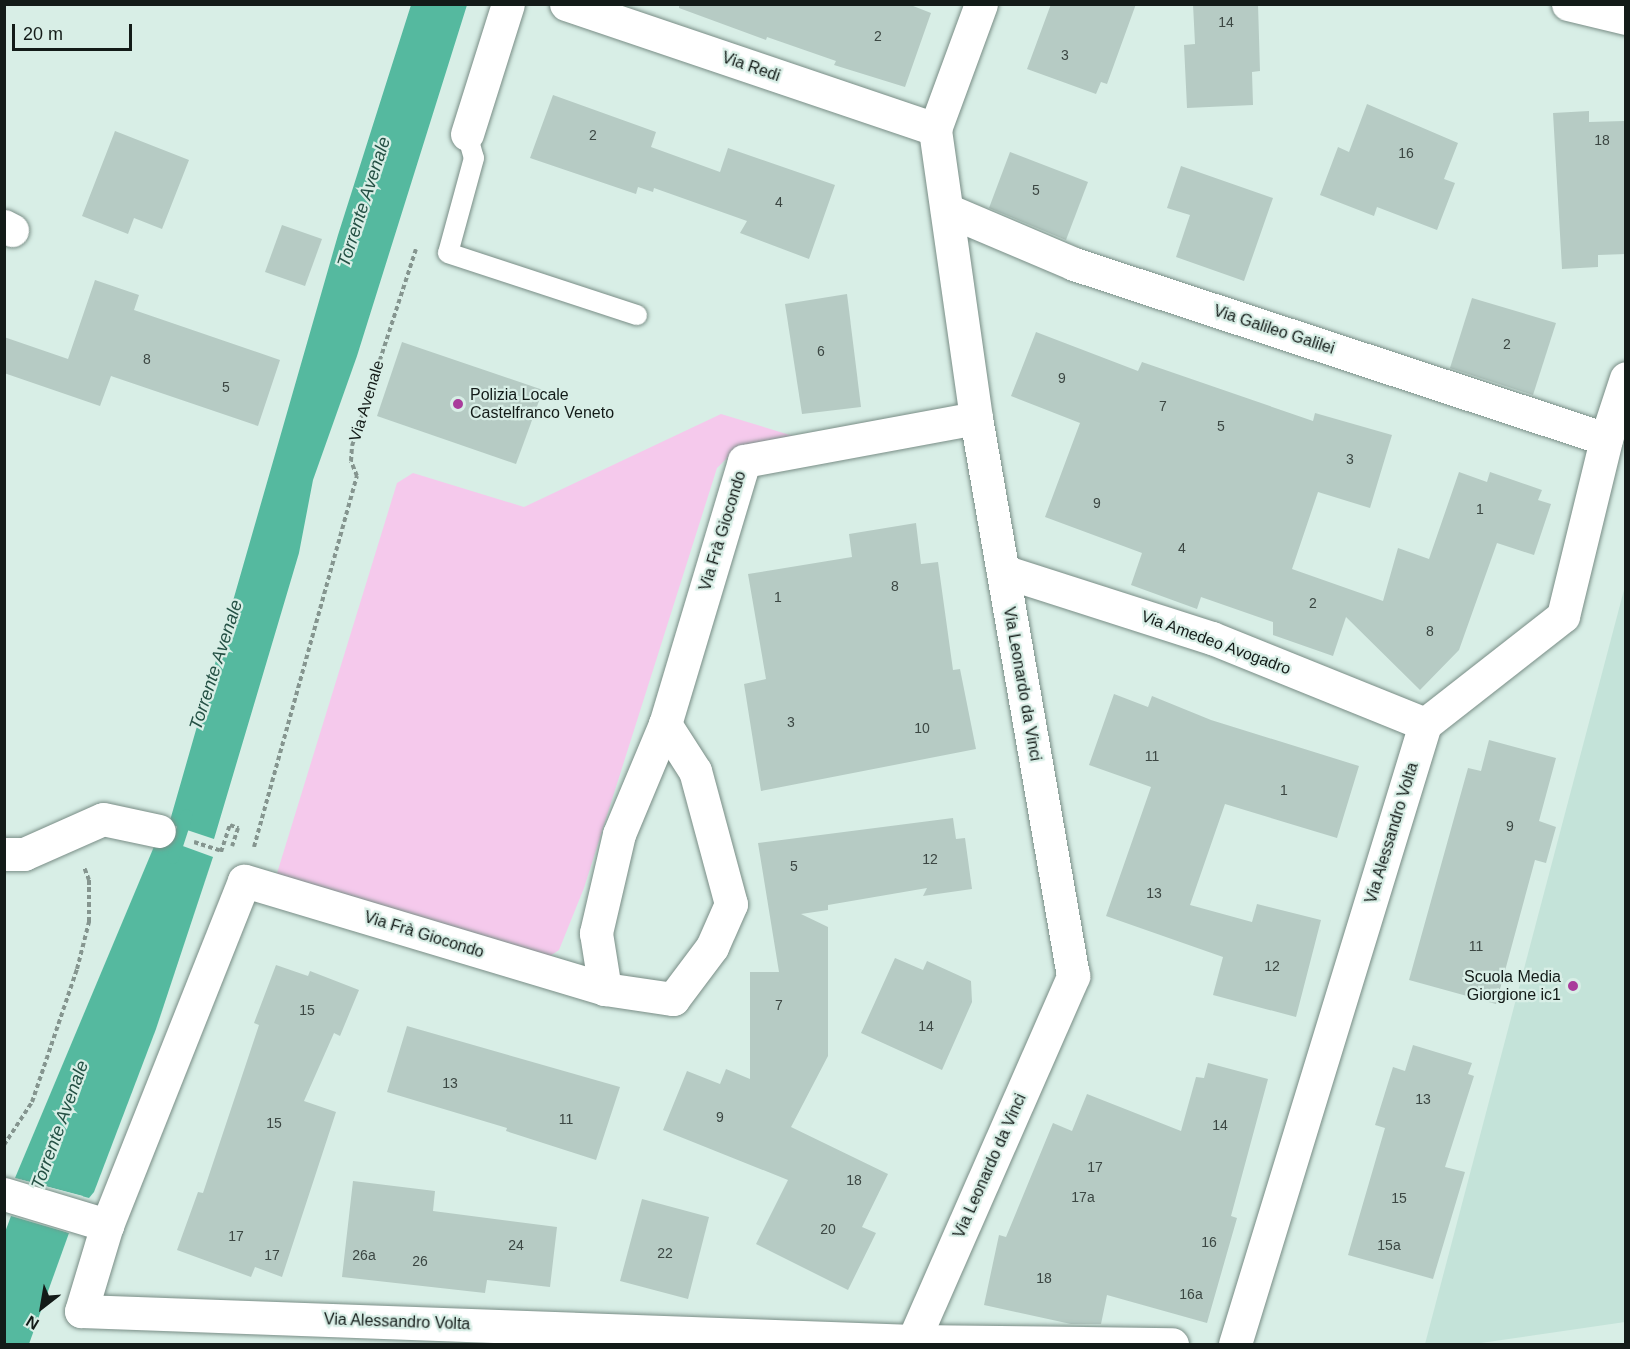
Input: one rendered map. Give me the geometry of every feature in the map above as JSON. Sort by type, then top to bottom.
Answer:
[{"type":"street","points":[[467,134],[508,4]]},
{"type":"street","name":"Via Redi","points":[[566,4],[935,129]]},
{"type":"street","name":"Via Leonardo da Vinci","points":[[913,1341],[1073,976],[976,418],[935,129],[981,4]]},
{"type":"street","points":[[1568,4],[1626,18]]},
{"type":"street","name":"Via Galileo Galilei","points":[[946,210],[1074,264],[1606,439]]},
{"type":"street","points":[[1425,724],[1563,616],[1606,439],[1626,378]]},
{"type":"street","name":"Via Frà Giocondo","points":[[605,990],[596,933],[619,834],[665,724],[744,461],[976,418]]},
{"type":"street","name":"Via Amedeo Avogadro","points":[[1003,571],[1212,638],[1425,724]]},
{"type":"street","name":"Via Frà Giocondo","points":[[244,881],[605,990],[673,999],[712,947],[731,904],[695,771],[665,724]]},
{"type":"street","name":"Via Alessandro Volta","points":[[1235,1344],[1425,724]]},
{"type":"street","points":[[4,854],[24,854],[58,841],[103,819],[159,831]]},
{"type":"street","name":"Via Alessandro Volta","points":[[244,881],[106,1225],[81,1311],[913,1341],[1172,1344]]},
{"type":"street","points":[[9,1196],[106,1225]]},
{"type":"lane","points":[[467,134],[474,158],[448,253],[637,315]]},
{"type":"path","name":"Via Avenale","points":[[244,881],[357,476],[352,446],[417,244]]},
{"type":"path","points":[[216,850],[221,851],[230,825]]},
{"type":"path","points":[[4,1145],[32,1102],[89,922],[89,879],[82,864],[58,841]]},
{"type":"shaded area","points":[[721,414],[803,439],[732,453],[717,468],[584,888],[559,950],[541,962],[274,883],[397,483],[413,473],[524,507]]},
{"type":"shaded area","name":"Scuola Media Giorgione ic1","points":[[1625,586],[1625,1322],[1474,1344],[1425,1344]]},
{"type":"water","points":[[411,5],[467,5],[357,356],[313,480],[299,553],[214,839],[169,824],[338,235]]},
{"type":"water","points":[[158,837],[213,857],[156,1029],[94,1192],[89,1198],[15,1178]]},
{"type":"water","points":[[11,1216],[69,1233],[29,1344],[5,1344],[4,1235]]},
{"type":"pier","points":[[15,1178],[83,1196],[82,1199]]},
{"type":"pier","points":[[11,1213],[70,1230],[69,1233]]},
{"type":"building","points":[[679,4],[908,4],[931,13],[905,87],[834,65],[836,61],[767,37],[766,40],[679,8]]},
{"type":"building","points":[[1051,4],[1136,4],[1107,84],[1101,82],[1096,94],[1027,69]]},
{"type":"building","points":[[1193,4],[1258,4],[1260,71],[1252,72],[1253,105],[1187,108],[1184,45],[1195,44]]},
{"type":"building","points":[[553,95],[656,132],[651,147],[720,172],[728,148],[835,185],[809,259],[740,233],[747,221],[654,188],[653,192],[638,187],[636,194],[530,158]]},
{"type":"building","points":[[1367,104],[1458,143],[1444,179],[1455,183],[1437,230],[1377,207],[1374,216],[1320,195],[1338,147],[1349,152]]},
{"type":"building","points":[[1589,111],[1589,122],[1624,121],[1626,254],[1598,255],[1598,267],[1562,269],[1553,113]]},
{"type":"building","points":[[115,131],[189,160],[162,229],[134,218],[128,234],[82,216]]},
{"type":"building","points":[[1010,152],[1088,182],[1066,240],[989,208]]},
{"type":"building","points":[[1181,166],[1273,198],[1244,281],[1176,257],[1190,215],[1167,208]]},
{"type":"building","points":[[282,225],[322,239],[305,286],[265,272]]},
{"type":"building","points":[[95,280],[139,295],[134,310],[280,360],[258,426],[111,376],[100,406],[4,373],[4,337],[68,359]]},
{"type":"building","points":[[847,294],[861,407],[802,414],[785,304]]},
{"type":"building","points":[[1472,298],[1556,323],[1533,395],[1450,368]]},
{"type":"building","points":[[1036,332],[1138,371],[1142,362],[1313,421],[1315,413],[1392,435],[1370,508],[1318,492],[1292,569],[1383,601],[1398,548],[1429,559],[1459,472],[1487,482],[1490,472],[1542,490],[1538,500],[1551,504],[1534,555],[1497,543],[1459,650],[1420,690],[1346,617],[1333,656],[1273,635],[1273,622],[1201,597],[1197,609],[1131,585],[1142,553],[1045,517],[1080,423],[1011,396]]},
{"type":"building","points":[[402,342],[543,390],[516,464],[377,416]]},
{"type":"building","points":[[916,523],[921,564],[938,562],[953,670],[960,669],[976,749],[761,791],[744,684],[766,679],[748,574],[852,557],[849,534]]},
{"type":"building","points":[[1114,694],[1148,707],[1152,696],[1211,720],[1359,766],[1337,838],[1225,804],[1190,905],[1252,922],[1257,904],[1321,920],[1296,1017],[1213,995],[1223,957],[1106,916],[1151,787],[1089,765]]},
{"type":"building","points":[[1489,740],[1556,758],[1539,821],[1556,827],[1546,863],[1535,860],[1496,1004],[1409,980],[1468,768],[1481,771]]},
{"type":"building","points":[[953,818],[956,839],[965,838],[972,889],[923,896],[927,888],[828,905],[828,910],[801,914],[828,927],[828,1056],[791,1127],[888,1174],[862,1227],[876,1233],[848,1290],[756,1244],[788,1180],[663,1130],[687,1071],[720,1084],[726,1069],[750,1079],[750,972],[779,972],[758,843]]},
{"type":"building","points":[[895,958],[923,970],[927,961],[971,981],[972,1002],[942,1070],[861,1033]]},
{"type":"building","points":[[276,965],[308,976],[310,971],[359,990],[340,1036],[334,1033],[304,1101],[336,1112],[282,1277],[255,1267],[251,1277],[177,1250],[198,1192],[203,1193],[259,1025],[254,1023]]},
{"type":"building","points":[[407,1026],[620,1087],[596,1160],[506,1131],[507,1128],[387,1092]]},
{"type":"building","points":[[1413,1045],[1472,1063],[1468,1074],[1474,1076],[1445,1167],[1465,1172],[1433,1279],[1348,1255],[1385,1128],[1375,1125],[1393,1067],[1405,1071]]},
{"type":"building","points":[[1208,1063],[1268,1079],[1231,1216],[1237,1218],[1207,1323],[1107,1295],[1101,1324],[1071,1324],[984,1305],[999,1235],[1006,1237],[1053,1123],[1072,1131],[1087,1094],[1181,1131],[1196,1077],[1204,1078]]},
{"type":"building","points":[[353,1181],[435,1191],[433,1211],[557,1227],[550,1287],[487,1280],[485,1293],[342,1277]]},
{"type":"building","points":[[642,1199],[709,1217],[688,1299],[620,1281]]},
{"type":"waterway","name":"Torrente Avenale","points":[[173,858],[187,815]]},
{"type":"place","name":"Polizia Locale Castelfranco Veneto","points":[[458,404]]},
{"type":"place","name":"Scuola Media Giorgione ic1","points":[[1573,986]]}]
